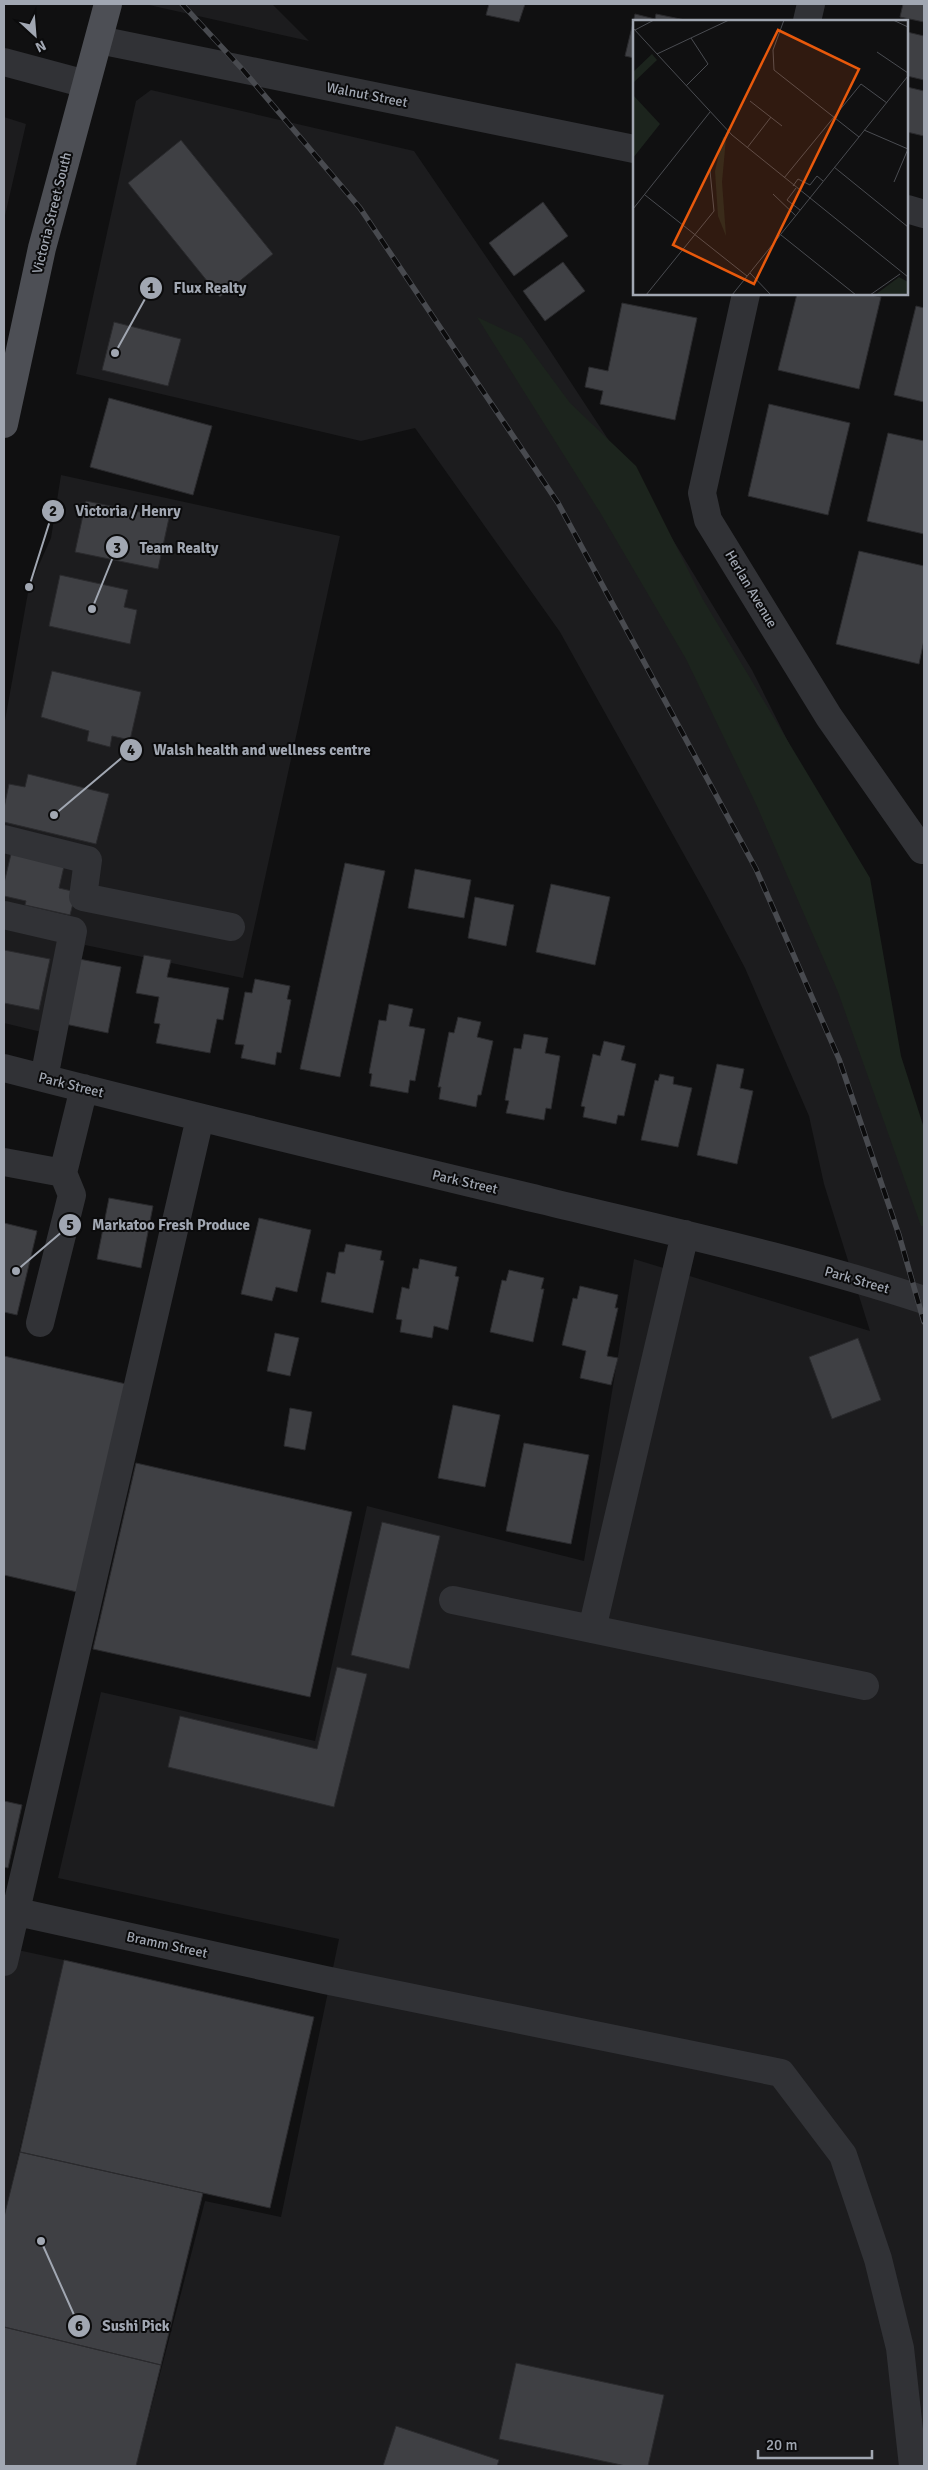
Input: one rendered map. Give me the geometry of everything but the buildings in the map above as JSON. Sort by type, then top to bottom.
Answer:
[{"type":"main road","name":"Victoria Street South","points":[[4,424],[42,248],[108,4]]},
{"type":"street","points":[[807,20],[811,4]]},
{"type":"street","name":"Walnut Street","points":[[99,40],[633,149]]},
{"type":"street","points":[[4,62],[86,84]]},
{"type":"street","points":[[908,210],[924,214]]},
{"type":"street","name":"Herlan Avenue","points":[[746,295],[702,493],[708,520],[829,717],[922,850]]},
{"type":"street","points":[[4,840],[88,860],[83,897],[73,931],[44,1078]]},
{"type":"street","points":[[83,897],[231,927]]},
{"type":"street","points":[[4,915],[73,931]]},
{"type":"street","name":"Park Street","points":[[4,1068],[200,1118],[685,1234],[878,1285],[924,1300]]},
{"type":"street","points":[[40,1323],[72,1195],[63,1173],[84,1088]]},
{"type":"street","points":[[4,1962],[10,1911],[200,1118]]},
{"type":"street","points":[[4,1162],[63,1173]]},
{"type":"street","points":[[592,1629],[685,1234]]},
{"type":"street","points":[[453,1600],[865,1686]]},
{"type":"street","name":"Bramm Street","points":[[10,1911],[330,1981],[781,2073],[842,2154],[878,2258],[900,2348],[913,2466]]},
{"type":"shaded area","points":[[149,4],[272,4],[309,41],[149,5]]},
{"type":"shaded area","points":[[151,90],[414,151],[547,346],[659,517],[752,670],[837,839],[924,1170],[924,2466],[136,2466],[205,2201],[281,2217],[339,1939],[58,1878],[101,1692],[315,1741],[367,1506],[584,1561],[634,1259],[870,1331],[824,1184],[809,1116],[745,968],[706,894],[560,632],[415,428],[361,441],[76,374],[136,101]]},
{"type":"shaded area","points":[[4,117],[26,124],[4,220]]},
{"type":"shaded area","points":[[477,317],[522,338],[570,403],[636,466],[702,598],[870,878],[901,1056],[924,1128],[924,1226],[921,1226],[838,992],[756,804],[686,659],[601,514]]},
{"type":"shaded area","points":[[61,475],[340,536],[243,978],[85,945],[62,1037],[4,1023],[4,726],[29,587],[51,538]]},
{"type":"shaded area","points":[[4,1947],[64,1960],[4,2217]]},
{"type":"railway","points":[[182,4],[243,70],[360,208],[558,503],[756,869],[839,1059],[899,1235],[924,1322]]},
{"type":"place","name":"Flux Realty","points":[[115,353]]},
{"type":"place","name":"Victoria / Henry","points":[[29,587]]},
{"type":"place","name":"Team Realty","points":[[92,609]]},
{"type":"place","name":"Walsh health and wellness centre","points":[[54,815]]},
{"type":"place","name":"Markatoo Fresh Produce","points":[[16,1271]]},
{"type":"place","name":"Sushi Pick","points":[[41,2241]]}]
